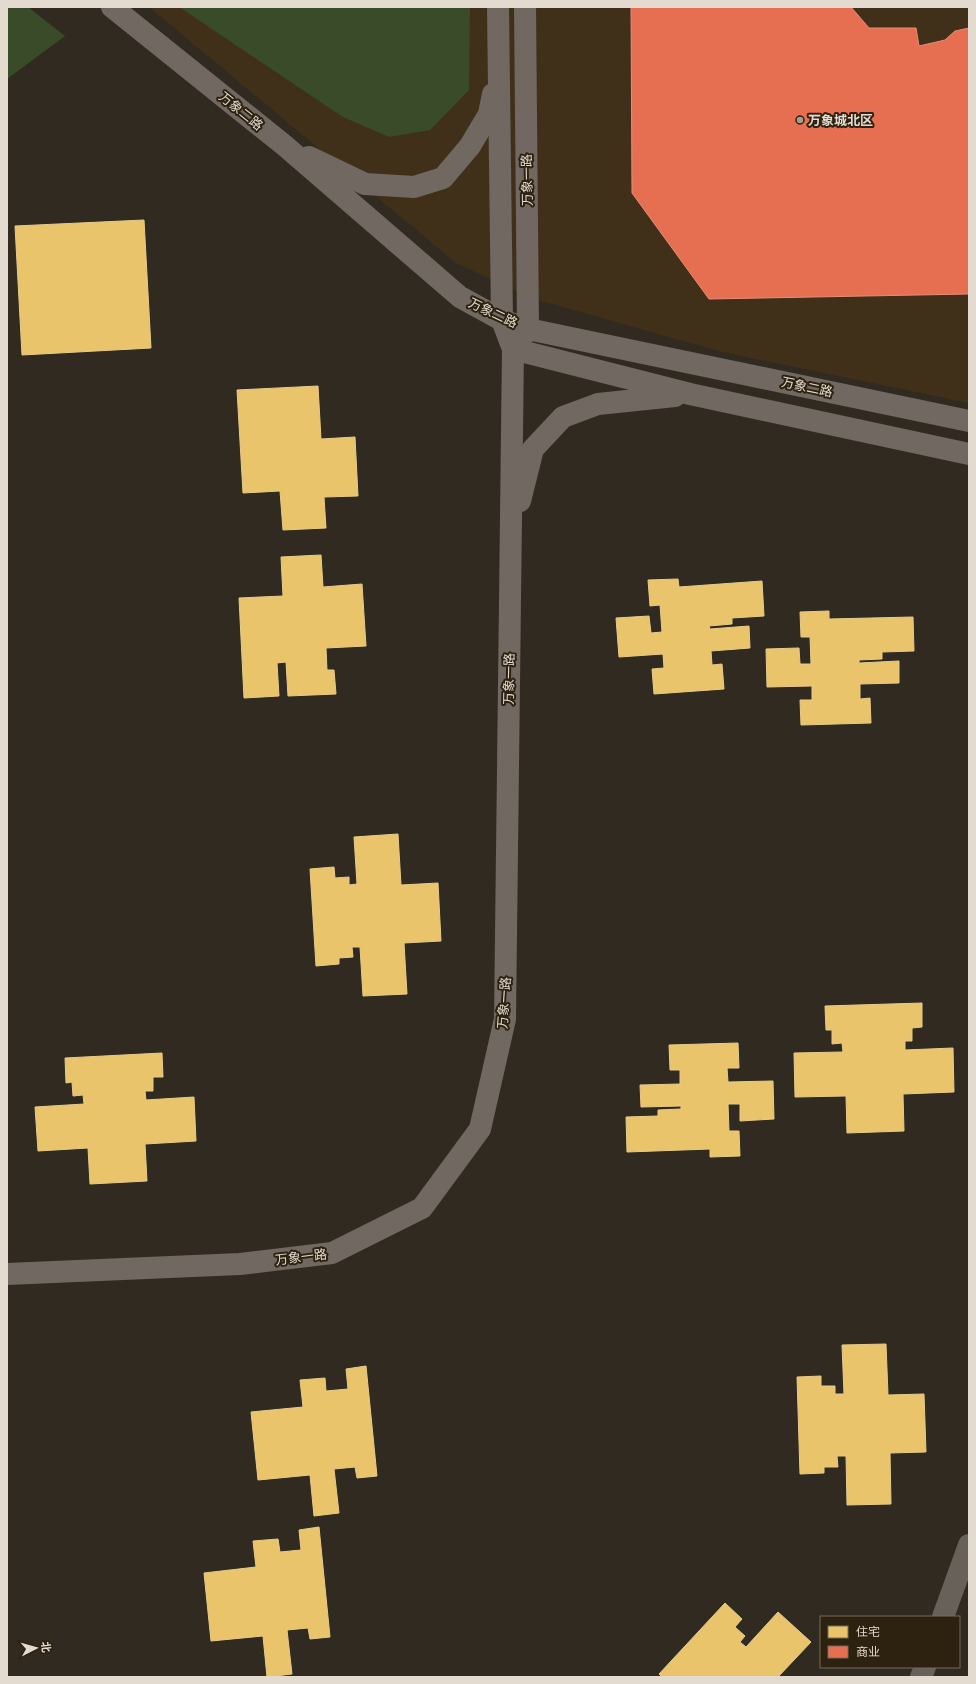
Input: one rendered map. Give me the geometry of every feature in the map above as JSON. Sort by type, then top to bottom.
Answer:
[{"type":"street","name":"万象二路","points":[[112,7],[284,145],[460,297],[502,320],[528,328],[969,421]]},
{"type":"street","name":"万象一路","points":[[7,1274],[240,1264],[332,1254],[422,1208],[480,1129],[505,1019],[513,349],[502,320],[498,7]]},
{"type":"street","name":"万象一路","points":[[525,7],[528,328]]},
{"type":"street","points":[[284,145],[365,184],[414,187],[443,178],[470,146],[490,114],[499,55]]},
{"type":"street","points":[[513,349],[528,328]]},
{"type":"street","name":"万象二路","points":[[513,349],[690,394],[969,454]]},
{"type":"street","points":[[511,535],[533,450],[563,417],[598,404],[690,394]]},
{"type":"street","points":[[943,1616],[969,1546]]},
{"type":"shaded area","points":[[149,7],[969,7],[969,403],[722,352],[531,298],[456,263]]},
{"type":"green space","points":[[7,7],[28,7],[65,36],[7,79]]},
{"type":"green space","points":[[179,7],[470,7],[469,90],[430,130],[389,137],[343,117]]},
{"type":"building: 住宅","points":[[144,220],[151,348],[22,355],[15,226]]},
{"type":"building: 住宅","points":[[318,386],[321,439],[355,437],[358,496],[324,497],[326,528],[283,530],[280,491],[243,493],[237,390]]},
{"type":"building: 住宅","points":[[321,555],[323,587],[362,584],[366,646],[326,648],[327,670],[334,670],[336,694],[288,696],[286,662],[277,663],[279,696],[244,698],[239,598],[283,596],[281,557]]},
{"type":"building: 住宅","points":[[678,579],[679,587],[762,581],[764,616],[732,618],[732,624],[709,626],[710,629],[749,626],[750,648],[711,651],[712,665],[722,664],[724,689],[654,694],[652,669],[664,668],[663,654],[619,657],[616,618],[649,616],[651,633],[662,632],[660,605],[650,606],[648,580]]},
{"type":"building: 住宅","points":[[829,611],[829,619],[913,617],[914,651],[882,652],[882,659],[859,660],[859,663],[899,661],[899,683],[860,684],[860,699],[870,698],[871,723],[801,725],[800,700],[812,700],[812,686],[767,687],[766,649],[799,648],[800,664],[811,664],[810,637],[801,637],[800,612]]},
{"type":"building: 住宅","points":[[398,834],[401,885],[438,883],[441,941],[404,943],[407,994],[363,996],[360,947],[352,947],[353,957],[339,958],[339,964],[316,966],[310,869],[334,867],[335,878],[349,877],[349,885],[357,884],[354,837]]},
{"type":"building: 住宅","points":[[922,1003],[922,1027],[912,1028],[912,1041],[905,1041],[905,1050],[953,1048],[954,1092],[903,1094],[904,1131],[847,1133],[846,1096],[795,1097],[794,1053],[843,1052],[842,1043],[832,1044],[832,1030],[826,1030],[825,1006]]},
{"type":"building: 住宅","points":[[738,1043],[739,1068],[727,1068],[728,1082],[773,1081],[774,1119],[740,1121],[740,1104],[728,1104],[729,1131],[739,1131],[740,1156],[710,1157],[710,1149],[627,1152],[626,1117],[658,1116],[658,1110],[681,1109],[681,1106],[641,1107],[640,1085],[680,1084],[680,1070],[670,1070],[669,1045]]},
{"type":"building: 住宅","points":[[162,1053],[163,1077],[153,1077],[153,1091],[145,1091],[146,1100],[194,1097],[196,1141],[145,1144],[147,1181],[90,1184],[88,1148],[38,1151],[35,1107],[84,1104],[83,1095],[73,1096],[72,1082],[66,1083],[65,1058]]},
{"type":"building: 住宅","points":[[886,1344],[888,1395],[924,1394],[926,1452],[890,1453],[891,1504],[847,1505],[846,1456],[837,1456],[838,1467],[824,1467],[824,1473],[800,1474],[797,1377],[821,1376],[821,1386],[835,1386],[835,1394],[844,1394],[842,1345]]},
{"type":"building: 住宅","points":[[366,1366],[377,1476],[357,1478],[355,1467],[334,1469],[339,1513],[314,1516],[310,1475],[258,1480],[251,1412],[303,1407],[300,1380],[325,1378],[326,1391],[348,1389],[346,1369]]},
{"type":"building: 住宅","points":[[319,1527],[330,1637],[310,1639],[308,1628],[287,1630],[292,1674],[267,1677],[263,1636],[211,1641],[204,1573],[256,1567],[253,1541],[278,1539],[280,1552],[301,1550],[299,1530]]},
{"type":"building: 住宅","points":[[725,1603],[742,1619],[735,1627],[745,1636],[740,1642],[746,1647],[778,1612],[811,1642],[778,1677],[662,1677],[659,1674]]},
{"type":"building: 商业","name":"万象城北区","points":[[631,7],[851,7],[869,28],[916,28],[919,46],[945,40],[955,31],[969,28],[969,294],[709,299],[632,193]]},
{"type":"place","name":"万象城北区","points":[[800,120]]}]
